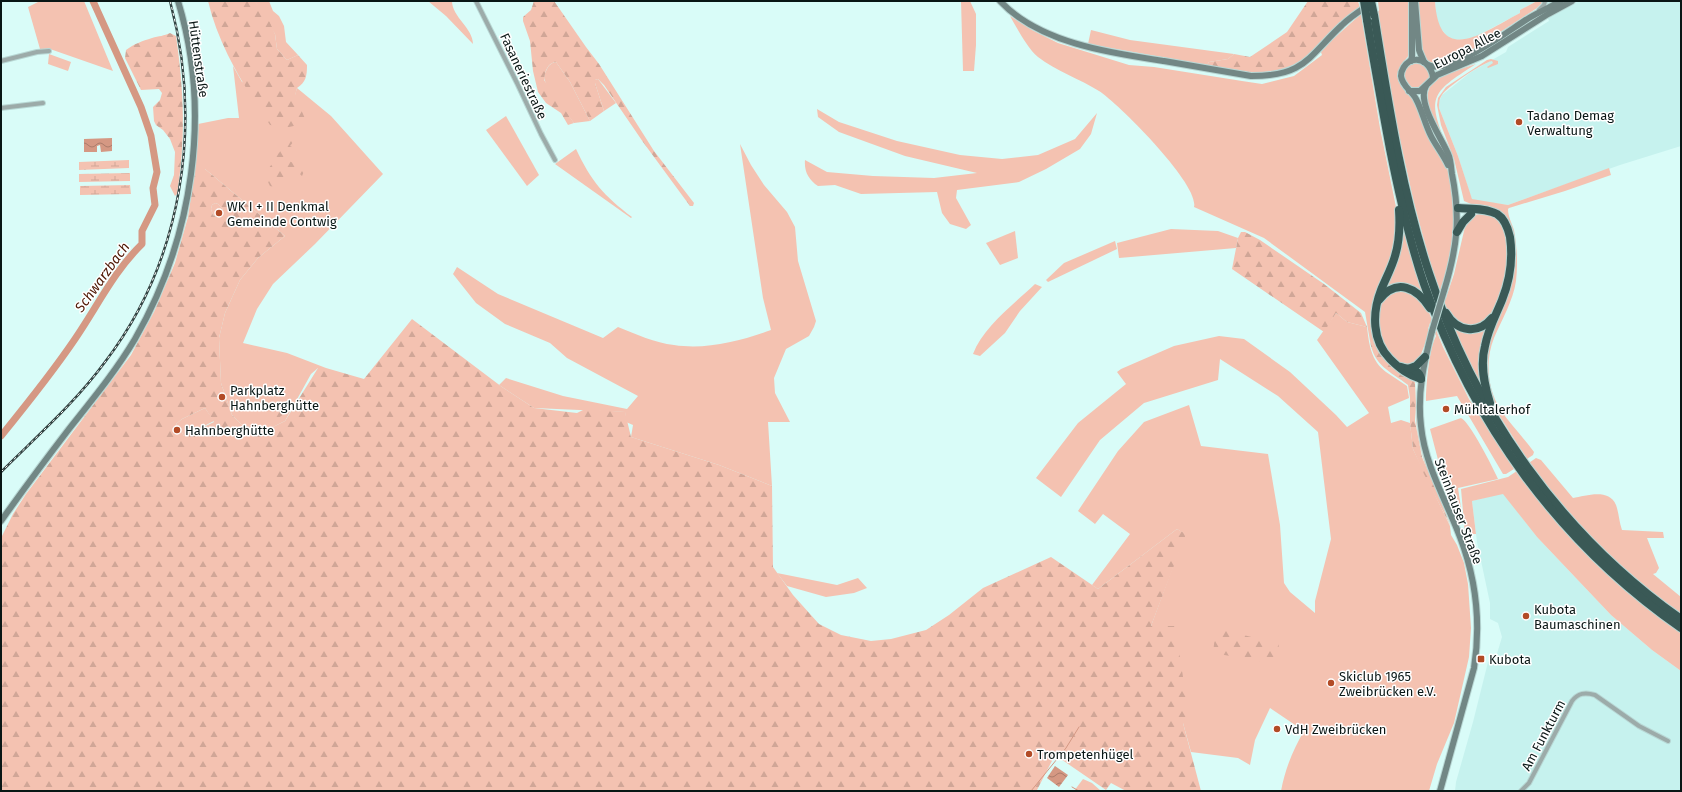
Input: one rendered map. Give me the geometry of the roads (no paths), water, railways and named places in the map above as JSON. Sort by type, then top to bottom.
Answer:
[{"type":"highway","points":[[1364,1],[1370,17],[1398,154],[1416,228],[1434,290],[1458,350],[1473,380],[1496,420],[1540,484],[1587,538],[1649,596],[1681,619]]},
{"type":"highway","points":[[1372,1],[1370,17],[1375,72],[1408,231],[1423,282],[1452,355],[1491,428],[1532,486],[1563,523],[1600,562],[1646,602],[1681,628]]},
{"type":"highway","points":[[1399,191],[1400,224],[1398,245],[1394,259],[1380,292],[1375,324],[1378,339],[1384,352],[1406,373],[1421,379]]},
{"type":"highway","points":[[1458,208],[1486,211],[1497,214],[1504,220],[1508,229],[1511,257],[1509,278],[1505,293],[1487,337],[1483,361],[1486,388],[1496,420]]},
{"type":"highway","points":[[1458,208],[1463,213],[1471,214],[1486,211]]},
{"type":"highway","points":[[1458,232],[1463,222],[1471,214]]},
{"type":"highway","points":[[1378,302],[1385,294],[1393,289],[1402,287],[1409,288],[1422,297],[1439,323]]},
{"type":"highway","points":[[1434,290],[1451,320],[1463,329],[1473,330],[1481,328],[1490,321],[1496,313]]},
{"type":"highway","points":[[1408,369],[1416,366],[1425,357]]},
{"type":"highway","points":[[1393,362],[1408,369],[1417,371],[1420,374],[1421,379]]},
{"type":"main road","name":"Hüttenstraße","points":[[1,521],[117,365],[135,338],[151,308],[167,272],[184,214],[192,170],[195,121],[189,53],[178,1]]},
{"type":"main road","points":[[1000,1],[1015,14],[1031,24],[1059,37],[1080,44],[1127,55],[1251,76],[1269,76],[1289,71],[1302,65],[1343,24],[1372,1]]},
{"type":"main road","points":[[1411,61],[1412,1]]},
{"type":"main road","points":[[1410,91],[1420,91],[1434,78],[1432,70],[1425,63],[1419,50],[1415,1]]},
{"type":"main road","name":"Europa Allee","points":[[1425,63],[1433,67],[1439,67],[1468,56],[1529,18],[1561,1]]},
{"type":"main road","name":"Europa Allee","points":[[1434,78],[1439,74],[1482,56],[1548,14],[1572,1]]},
{"type":"main road","points":[[1425,63],[1416,60],[1411,61],[1404,66],[1401,75],[1404,84],[1416,98],[1430,135],[1445,158],[1452,174]]},
{"type":"main road","points":[[1426,86],[1423,92],[1426,107],[1436,133],[1449,157],[1452,174]]},
{"type":"main road","name":"Steinhauser Straße","points":[[1440,791],[1474,668],[1477,614],[1474,588],[1468,560],[1460,537],[1432,471],[1425,449],[1419,406],[1421,379],[1425,357],[1452,261],[1458,232],[1458,208],[1452,174]]},
{"type":"street","name":"Fasaneriestraße","points":[[476,1],[555,160]]},
{"type":"street","points":[[1529,18],[1541,8],[1545,1]]},
{"type":"street","points":[[1,60],[37,52],[49,51]]},
{"type":"street","points":[[1,108],[43,103]]},
{"type":"street","name":"Am Funkturm","points":[[1521,791],[1529,783],[1572,701],[1580,694],[1589,693],[1595,695],[1639,726],[1668,741]]},
{"type":"water","points":[[112,138],[112,151],[101,152],[100,145],[97,146],[97,152],[84,152],[84,139]]},
{"type":"water","points":[[1055,766],[1068,775],[1059,787],[1047,778]]},
{"type":"waterway","name":"Schwarzbach","points":[[1,436],[57,364],[83,327],[114,277],[142,244],[142,231],[155,205],[153,188],[157,172],[151,136],[141,107],[93,1]]},
{"type":"waterway","points":[[1031,791],[1066,748],[1079,727]]},
{"type":"waterway","points":[[1072,787],[1079,791]]},
{"type":"railway","points":[[1,472],[55,419],[105,362],[132,322],[153,280],[169,235],[179,189],[185,142],[185,95],[180,48],[170,1]]},
{"type":"place","name":"Tadano Demag Verwaltung","points":[[1519,122]]},
{"type":"place","name":"WK I + II Denkmal Gemeinde Contwig","points":[[219,213]]},
{"type":"place","name":"Parkplatz Hahnberghütte","points":[[222,397]]},
{"type":"place","name":"Mühltalerhof","points":[[1446,409]]},
{"type":"place","name":"Hahnberghütte","points":[[177,430]]},
{"type":"place","name":"Kubota Baumaschinen","points":[[1526,616]]},
{"type":"place","name":"Kubota","points":[[1481,659]]},
{"type":"place","name":"Skiclub 1965 Zweibrücken e.V.","points":[[1331,683]]},
{"type":"place","name":"VdH Zweibrücken","points":[[1277,729]]},
{"type":"place","name":"Trompetenhügel","points":[[1029,754]]}]
